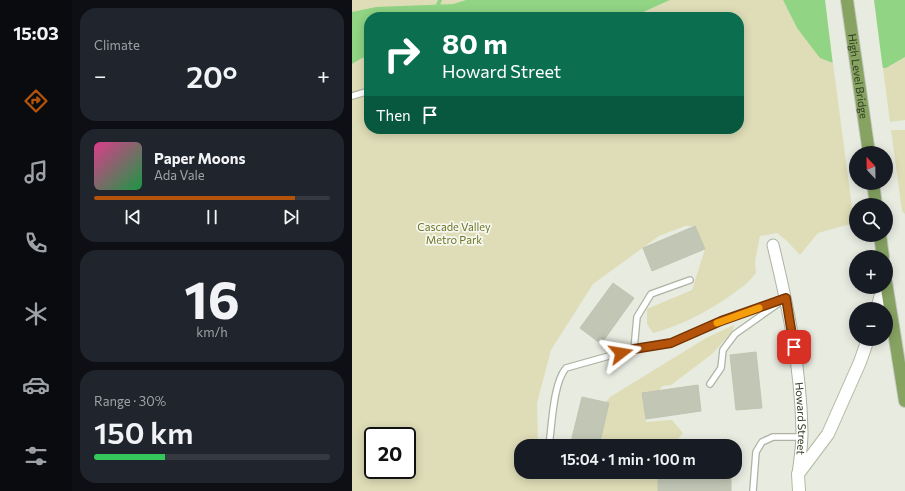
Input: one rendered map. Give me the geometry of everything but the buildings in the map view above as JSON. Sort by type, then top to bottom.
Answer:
[{"type":"main road","name":"High Level Bridge","points":[[847,0],[868,146]]},
{"type":"main road","points":[[888,294],[905,400]]},
{"type":"main road","points":[[798,474],[828,434],[866,346]]},
{"type":"main road","name":"Howard Street","points":[[798,474],[798,491]]},
{"type":"street","name":"Howard Street","points":[[773,245],[786,298],[796,359],[802,437],[798,474]]},
{"type":"lane","points":[[352,96],[364,92]]},
{"type":"lane","points":[[634,349],[637,317],[652,294],[690,280]]},
{"type":"lane","points":[[550,439],[558,385],[561,374],[566,368],[634,349],[671,343],[721,321],[786,298]]},
{"type":"lane","points":[[710,384],[721,368],[723,350],[735,334],[786,298]]},
{"type":"lane","points":[[753,491],[756,452],[762,442],[774,437],[802,437]]},
{"type":"green space","points":[[352,0],[466,0],[453,4],[352,12]]},
{"type":"green space","name":"Cascade Valley Metro Park","points":[[670,0],[783,0],[797,28],[833,63],[851,198],[849,198],[849,224],[818,233],[800,255],[777,233],[760,236],[755,261],[756,273],[741,288],[697,316],[675,326],[653,333],[647,324],[647,309],[692,290],[705,249],[695,226],[685,226],[659,236],[593,284],[551,350],[537,403],[538,439],[514,439],[514,479],[658,479],[658,491],[352,491],[352,64],[364,58],[364,134],[744,134],[744,12],[643,12]]},
{"type":"green space","points":[[905,57],[905,120],[890,122],[883,68],[886,68]]},
{"type":"green space","points":[[891,130],[905,130],[905,214],[902,211]]},
{"type":"green space","points":[[734,325],[732,332],[712,354],[671,385],[662,386],[645,412],[646,422],[672,420],[683,433],[678,439],[574,439],[610,397],[706,338]]},
{"type":"shaded area","points":[[466,0],[670,0],[643,12],[364,12],[364,58],[352,64],[352,12],[376,7],[453,4]]},
{"type":"shaded area","points":[[783,0],[905,0],[905,57],[886,68],[846,68],[820,58],[797,28]]},
{"type":"pier","points":[[825,0],[874,0],[883,70],[846,70],[833,65]]},
{"type":"waterway","points":[[435,12],[440,0]]},
{"type":"slow traffic","points":[[717,323],[759,308]]},
{"type":"route","points":[[621,353],[634,349],[671,343],[721,321],[786,298],[794,347]]}]
